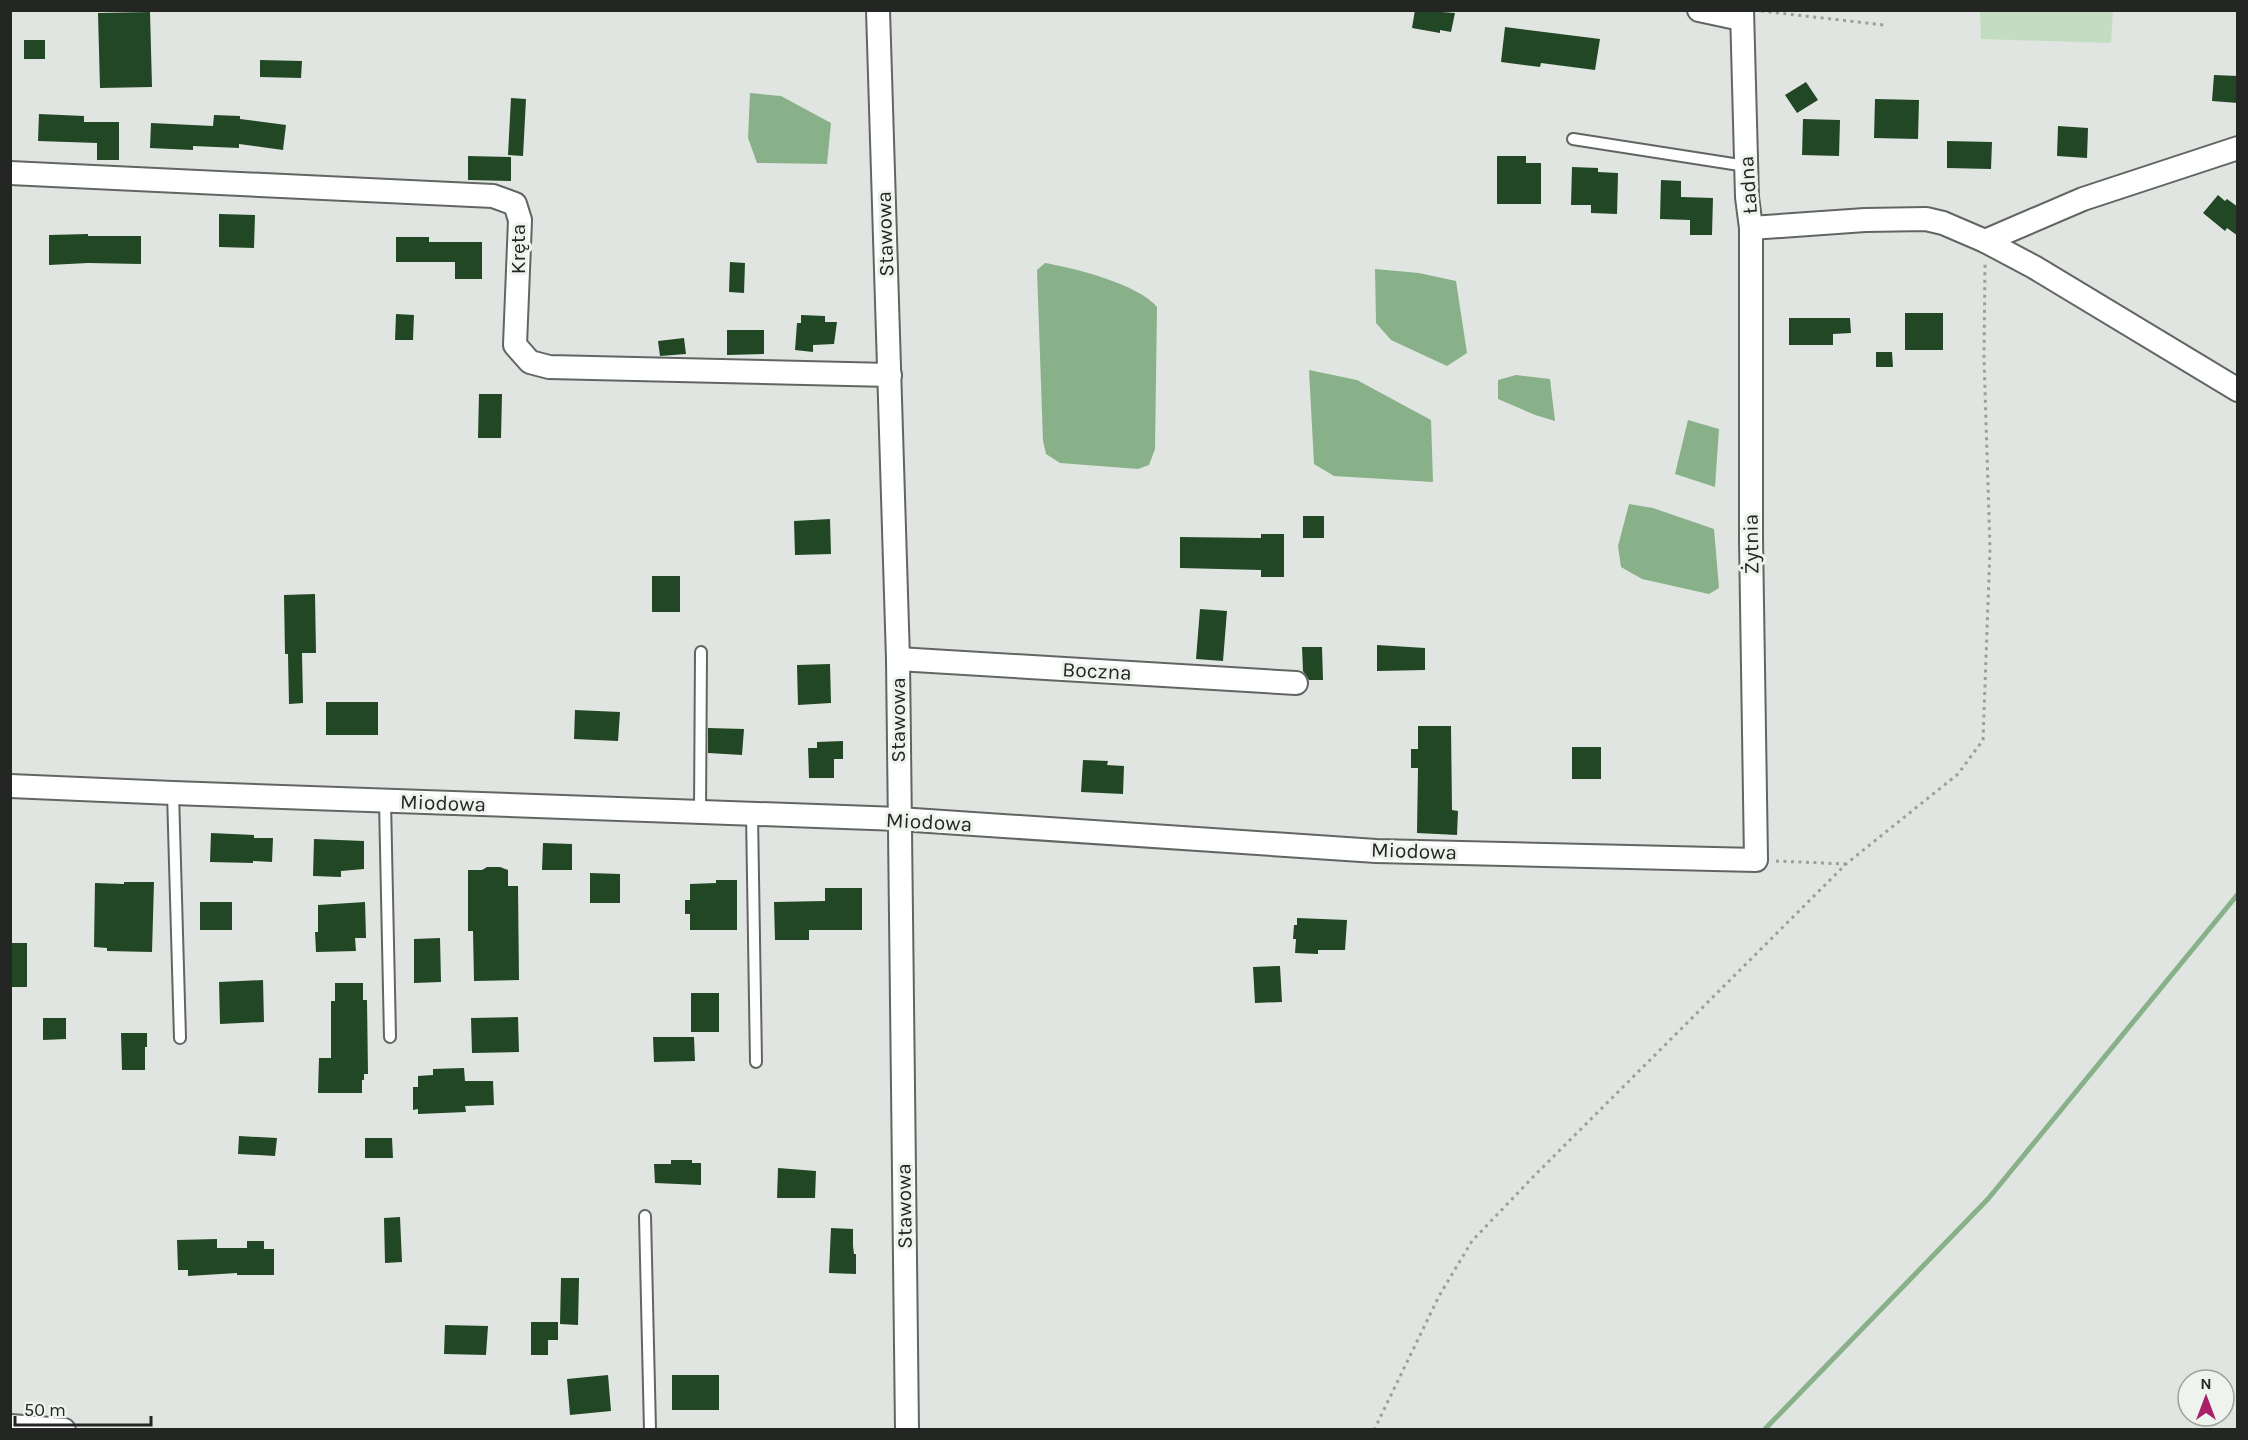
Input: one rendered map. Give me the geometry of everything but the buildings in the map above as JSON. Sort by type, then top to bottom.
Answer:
[{"type":"street","name":"Stawowa","points":[[878,10],[898,659],[907,1430]]},
{"type":"street","points":[[1699,10],[1747,13]]},
{"type":"street","name":"Ładna","points":[[1747,13],[1746,166],[1751,228],[1865,220],[1926,219],[1943,223],[1985,241],[2095,302],[2238,390]]},
{"type":"street","points":[[1985,241],[2083,199],[2238,148]]},
{"type":"street","name":"Kręta","points":[[10,172],[493,196],[515,204],[520,220],[515,345],[530,362],[549,368],[890,375]]},
{"type":"street","name":"Żytnia","points":[[1751,228],[1751,539],[1756,860]]},
{"type":"street","name":"Boczna","points":[[898,659],[1296,683]]},
{"type":"street","name":"Miodowa","points":[[10,786],[899,819],[1376,851],[1756,860]]},
{"type":"street","points":[[10,1426],[64,1430]]},
{"type":"lane","points":[[1573,139],[1746,166]]},
{"type":"lane","points":[[700,812],[701,652]]},
{"type":"lane","points":[[173,793],[180,1038]]},
{"type":"lane","points":[[385,801],[390,1037]]},
{"type":"lane","points":[[752,814],[756,1062]]},
{"type":"lane","points":[[645,1216],[650,1430]]},
{"type":"path","points":[[1747,13],[1884,26]]},
{"type":"path","points":[[1756,860],[1846,864]]},
{"type":"shaded area","points":[[1980,11],[2113,11],[2111,43],[1981,39]]},
{"type":"shaded area","points":[[750,93],[781,96],[831,123],[827,164],[757,163],[748,138]]},
{"type":"shaded area","points":[[1045,263],[1088,273],[1121,284],[1136,291],[1157,307],[1155,449],[1149,465],[1138,469],[1060,463],[1046,454],[1043,441],[1037,270]]},
{"type":"shaded area","points":[[1375,269],[1419,273],[1456,281],[1467,353],[1447,366],[1391,340],[1376,323]]},
{"type":"shaded area","points":[[1309,370],[1357,380],[1431,420],[1433,482],[1334,476],[1314,464]]},
{"type":"shaded area","points":[[1516,375],[1550,379],[1555,421],[1498,399],[1498,380]]},
{"type":"shaded area","points":[[1688,420],[1719,429],[1715,487],[1675,474]]},
{"type":"shaded area","points":[[1629,504],[1653,508],[1714,529],[1719,588],[1709,594],[1642,579],[1621,567],[1618,546]]},
{"type":"waterway","points":[[1764,1430],[1988,1199],[2238,894]]}]
